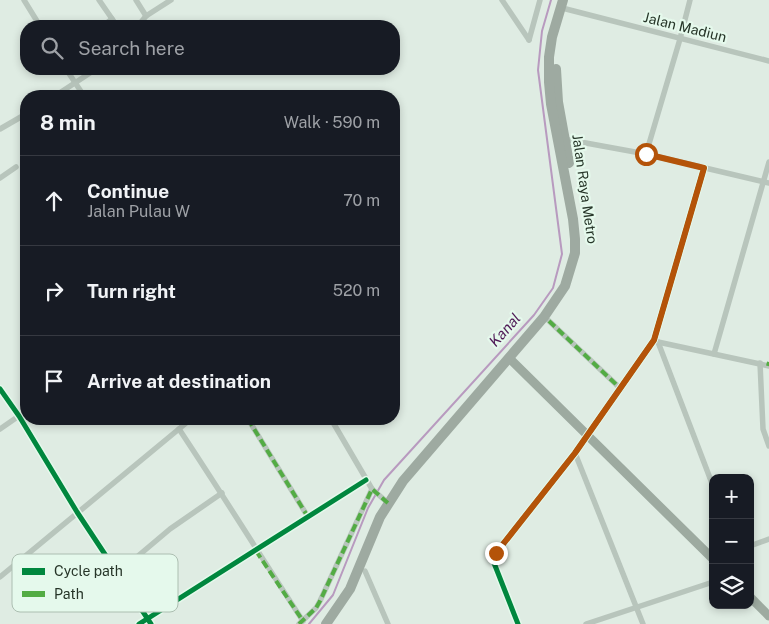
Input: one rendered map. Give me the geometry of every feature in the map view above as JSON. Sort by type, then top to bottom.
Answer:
[{"type":"highway","points":[[335,624],[365,571],[385,520],[407,484],[511,360],[565,286],[571,269],[575,239],[562,144],[551,104],[549,57],[552,38],[566,3]]},
{"type":"highway","name":"Jalan Raya Metro","points":[[511,360],[549,321],[570,288],[577,270],[580,253],[578,218],[567,174]]},
{"type":"highway","points":[[326,624],[350,589],[386,502],[414,467],[511,360]]},
{"type":"main road","points":[[511,360],[709,555]]},
{"type":"main road","points":[[754,601],[769,616]]},
{"type":"street","points":[[24,0],[36,20]]},
{"type":"street","points":[[99,0],[112,19]]},
{"type":"street","points":[[136,0],[146,16]]},
{"type":"street","points":[[143,20],[171,0]]},
{"type":"street","points":[[502,0],[529,40],[540,0]]},
{"type":"street","points":[[646,154],[690,0]]},
{"type":"street","name":"Jalan Madiun","points":[[566,3],[680,39],[769,61]]},
{"type":"street","points":[[70,75],[80,90]]},
{"type":"street","points":[[65,90],[88,75]]},
{"type":"street","points":[[0,130],[20,118]]},
{"type":"street","points":[[562,144],[646,154],[766,182]]},
{"type":"street","points":[[714,354],[738,267],[766,182],[769,162]]},
{"type":"street","points":[[0,178],[16,167]]},
{"type":"street","points":[[518,624],[494,563],[496,553],[575,453],[656,341],[704,168]]},
{"type":"street","points":[[549,321],[621,389]]},
{"type":"street","points":[[656,341],[769,364]]},
{"type":"street","points":[[656,341],[709,476]]},
{"type":"street","points":[[760,363],[763,429],[769,446]]},
{"type":"street","points":[[0,389],[19,416],[0,429]]},
{"type":"street","points":[[24,425],[105,554]]},
{"type":"street","points":[[29,554],[77,512],[184,425]]},
{"type":"street","points":[[252,425],[308,517]]},
{"type":"street","points":[[335,425],[373,491],[386,502]]},
{"type":"street","points":[[179,429],[222,493],[301,622],[316,608],[320,601],[373,491]]},
{"type":"street","points":[[575,453],[643,624]]},
{"type":"street","points":[[178,602],[366,480]]},
{"type":"street","points":[[140,554],[170,528],[222,493]]},
{"type":"street","points":[[754,545],[769,539]]},
{"type":"street","points":[[0,577],[12,568]]},
{"type":"street","points":[[365,571],[388,624]]},
{"type":"street","points":[[586,624],[709,583]]},
{"type":"street","points":[[139,624],[149,621],[163,612]]},
{"type":"waterway","name":"Kanal","points":[[309,624],[333,595],[368,508],[384,480],[534,315],[553,288],[562,254],[538,70],[542,31],[551,0]]},
{"type":"marked path","points":[[549,321],[621,389]]},
{"type":"marked path","points":[[768,366],[769,362]]},
{"type":"marked path","points":[[252,425],[308,517]]},
{"type":"marked path","points":[[299,624],[316,608],[320,601],[372,489],[388,503]]},
{"type":"marked path","points":[[256,551],[303,621]]},
{"type":"cycle path","points":[[518,624],[494,563],[496,553],[575,453],[654,340],[704,168]]},
{"type":"cycle path","points":[[0,389],[20,418]]},
{"type":"cycle path","points":[[24,425],[105,554]]},
{"type":"cycle path","points":[[178,599],[366,480]]},
{"type":"cycle path","points":[[143,612],[151,624]]},
{"type":"cycle path","points":[[139,624],[158,612]]},
{"type":"route","points":[[496,553],[575,453],[654,340],[704,168],[646,154]]}]
